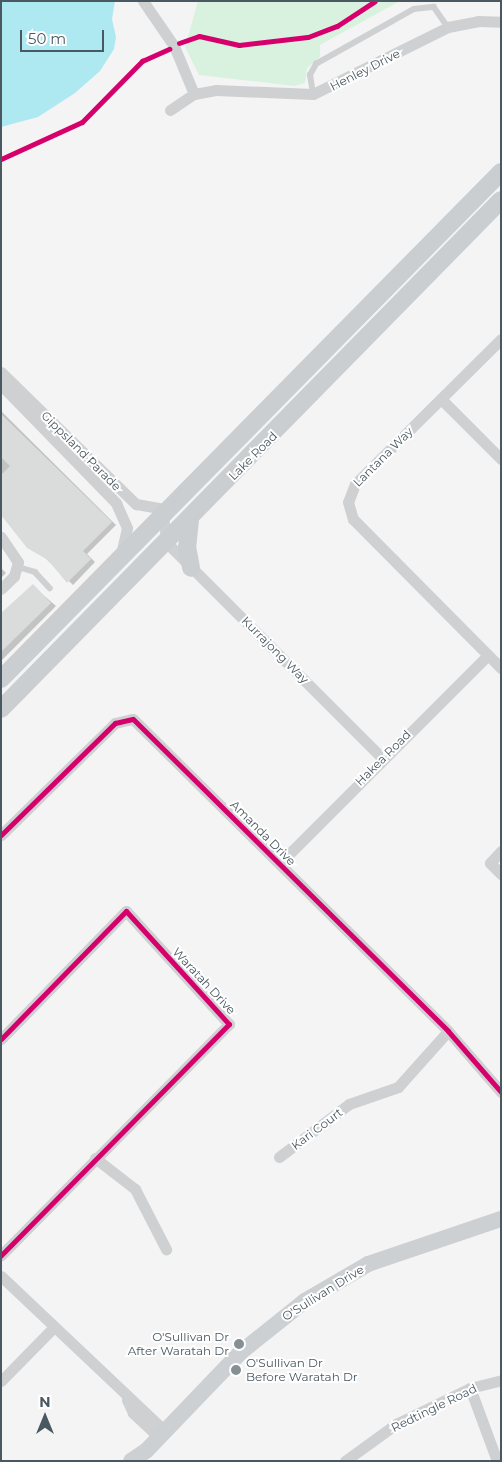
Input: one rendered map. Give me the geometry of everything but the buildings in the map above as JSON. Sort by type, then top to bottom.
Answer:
[{"type":"main road","name":"Lake Road","points":[[1,680],[501,172]]},
{"type":"main road","name":"Lake Road","points":[[1,709],[190,520],[501,200]]},
{"type":"main road","points":[[190,520],[187,547],[191,568]]},
{"type":"street","points":[[145,4],[174,46],[194,94]]},
{"type":"street","name":"Henley Drive","points":[[170,110],[194,94],[244,89],[288,96],[313,94],[448,27],[478,20],[501,22]]},
{"type":"street","name":"Lantana Way","points":[[501,339],[355,484],[349,511],[501,668]]},
{"type":"street","name":"Gippsland Parade","points":[[1,372],[136,504],[166,513]]},
{"type":"street","name":"Gippsland Parade","points":[[1,385],[116,503],[128,528],[126,551]]},
{"type":"street","points":[[441,399],[501,459]]},
{"type":"street","points":[[126,551],[167,543],[166,513]]},
{"type":"street","points":[[1,537],[15,552],[18,567],[1,589]]},
{"type":"street","name":"Kurrajong Way","points":[[167,543],[382,758]]},
{"type":"street","name":"Hakea Road","points":[[280,863],[382,758],[488,655]]},
{"type":"street","name":"Amanda Drive","points":[[1,835],[127,713],[448,1031],[501,1092]]},
{"type":"street","points":[[501,851],[490,863],[501,874]]},
{"type":"street","name":"Waratah Drive","points":[[1,1039],[126,911],[230,1024],[95,1158],[1,1255]]},
{"type":"street","name":"Kari Court","points":[[279,1157],[349,1104],[398,1087],[448,1031]]},
{"type":"street","points":[[95,1158],[135,1190],[166,1249]]},
{"type":"street","name":"O'Sullivan Drive","points":[[130,1461],[157,1430],[179,1413],[273,1325],[337,1281],[402,1250],[499,1221]]},
{"type":"street","points":[[1,1276],[157,1430]]},
{"type":"street","points":[[1,1380],[53,1328]]},
{"type":"street","name":"Redtingle Road","points":[[345,1461],[396,1424],[470,1388],[501,1380]]},
{"type":"street","points":[[470,1388],[497,1461]]},
{"type":"lane","points":[[313,94],[310,75],[316,64],[414,9],[434,7],[448,27]]},
{"type":"lane","points":[[18,567],[35,572],[50,588]]},
{"type":"green space","points":[[198,1],[400,1],[320,45],[320,57],[307,68],[305,83],[294,86],[199,75],[185,47]]},
{"type":"water","points":[[1,1],[115,1],[112,19],[116,37],[114,49],[100,71],[75,93],[38,117],[1,127]]},
{"type":"cycle path","points":[[179,43],[199,36],[239,45],[308,37],[337,26],[375,1]]},
{"type":"cycle path","points":[[1,159],[82,122],[142,61],[169,49]]},
{"type":"cycle path","points":[[1,835],[115,723],[133,719],[448,1031],[501,1092]]},
{"type":"cycle path","points":[[1,1039],[126,911],[229,1024],[1,1255]]},
{"type":"place","name":"O'Sullivan Dr After Waratah Dr","points":[[239,1344]]},
{"type":"place","name":"O'Sullivan Dr Before Waratah Dr","points":[[236,1370]]}]
